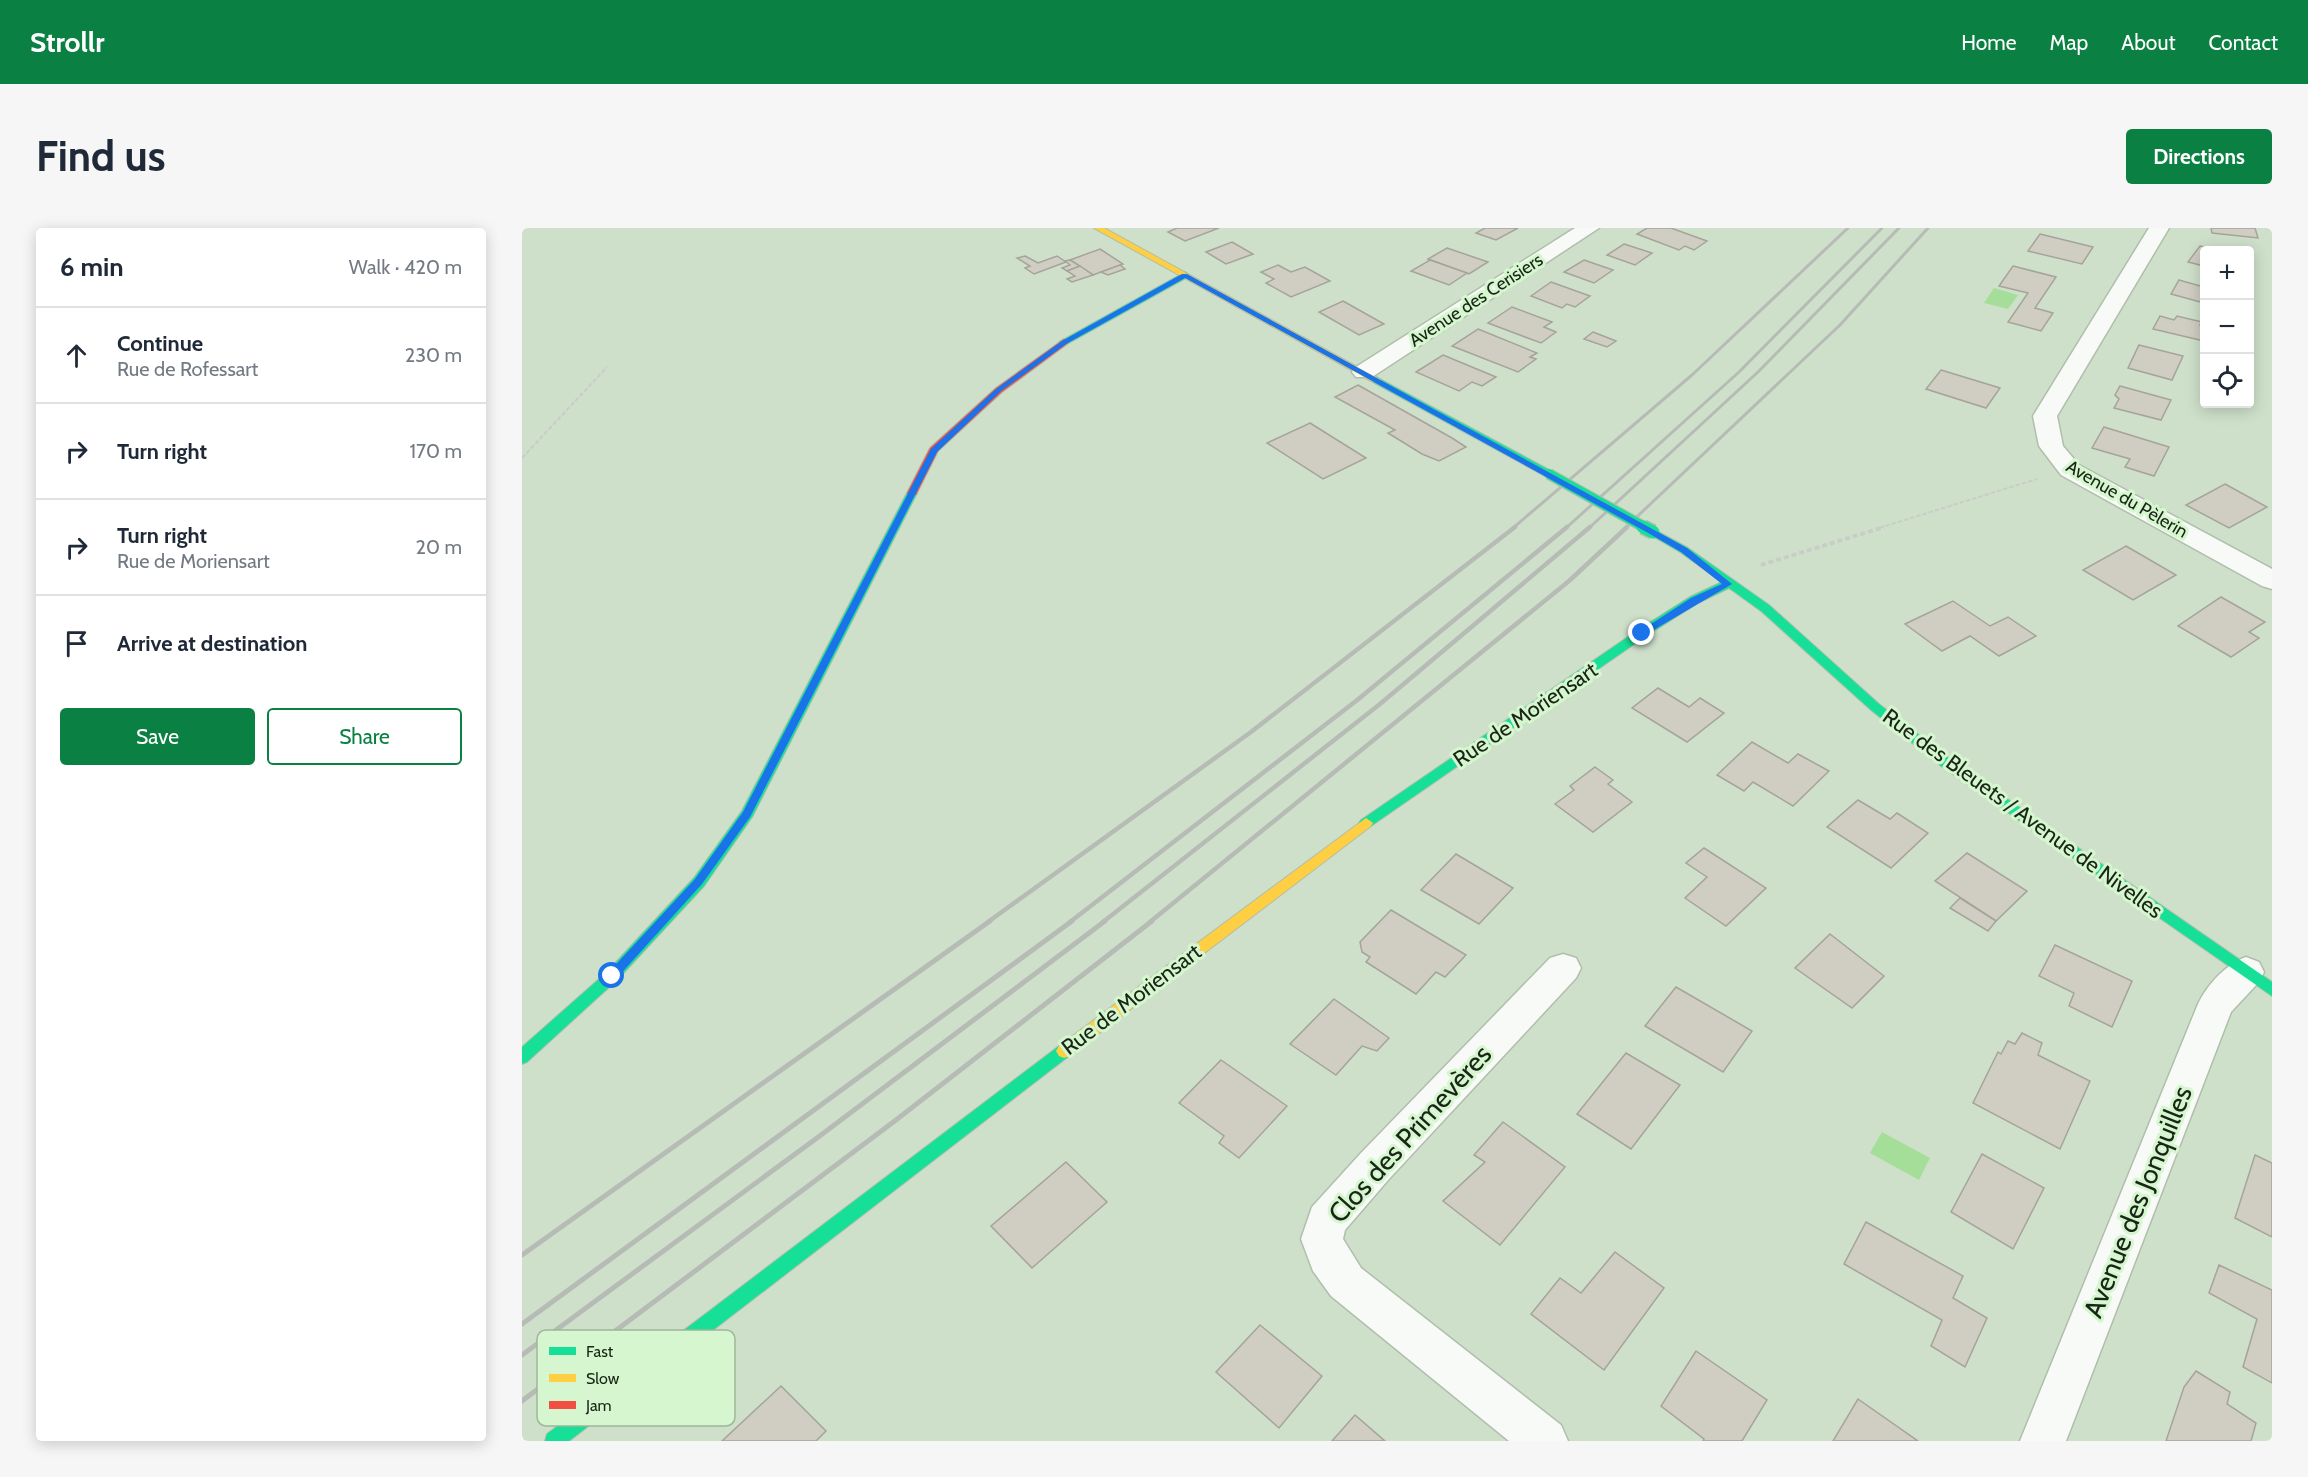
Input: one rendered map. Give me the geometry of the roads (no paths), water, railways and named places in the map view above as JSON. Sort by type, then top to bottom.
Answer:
[{"type":"street","name":"Rue des Bleuets / Avenue de Nivelles","points":[[1098,228],[1364,372],[1684,550],[1728,584],[1765,608],[1875,707],[1946,763],[2259,981]]},
{"type":"street","name":"Avenue des Cerisiers","points":[[1364,372],[1589,228]]},
{"type":"street","name":"Avenue du Pèlerin","points":[[2159,228],[2045,416],[2046,437],[2056,456],[2070,470],[2272,580]]},
{"type":"street","points":[[522,1057],[620,968],[699,882],[747,814],[934,450],[999,390],[1064,342],[1185,276]]},
{"type":"street","name":"Rue de Moriensart","points":[[699,1330],[1327,849],[1642,633],[1694,600],[1728,584]]},
{"type":"street","name":"Clos des Primevères","points":[[1545,1441],[1347,1282],[1328,1257],[1322,1239],[1327,1221],[1375,1166],[1563,968]]},
{"type":"street","name":"Avenue des Jonquilles","points":[[2043,1441],[2216,1004],[2259,981]]},
{"type":"street","name":"Rue de Moriensart","points":[[554,1441],[574,1426]]},
{"type":"railway","points":[[1513,528],[1692,375],[1848,228]]},
{"type":"railway","points":[[1566,528],[1739,372],[1882,228]]},
{"type":"railway","points":[[1589,528],[1758,372],[1899,228]]},
{"type":"railway","points":[[1625,528],[1840,325],[1928,228]]},
{"type":"railway","points":[[988,922],[1251,732],[1515,527]]},
{"type":"railway","points":[[1070,922],[1356,701],[1567,527]]},
{"type":"railway","points":[[1103,922],[1380,704],[1590,527]]},
{"type":"railway","points":[[1150,922],[1569,581],[1627,527]]},
{"type":"railway","points":[[522,1255],[990,921]]},
{"type":"railway","points":[[522,1324],[1072,921]]},
{"type":"railway","points":[[556,1330],[817,1138],[1105,921]]},
{"type":"railway","points":[[616,1330],[896,1120],[1152,921]]},
{"type":"railway","points":[[522,1355],[537,1344]]},
{"type":"railway","points":[[522,1401],[537,1390]]}]
